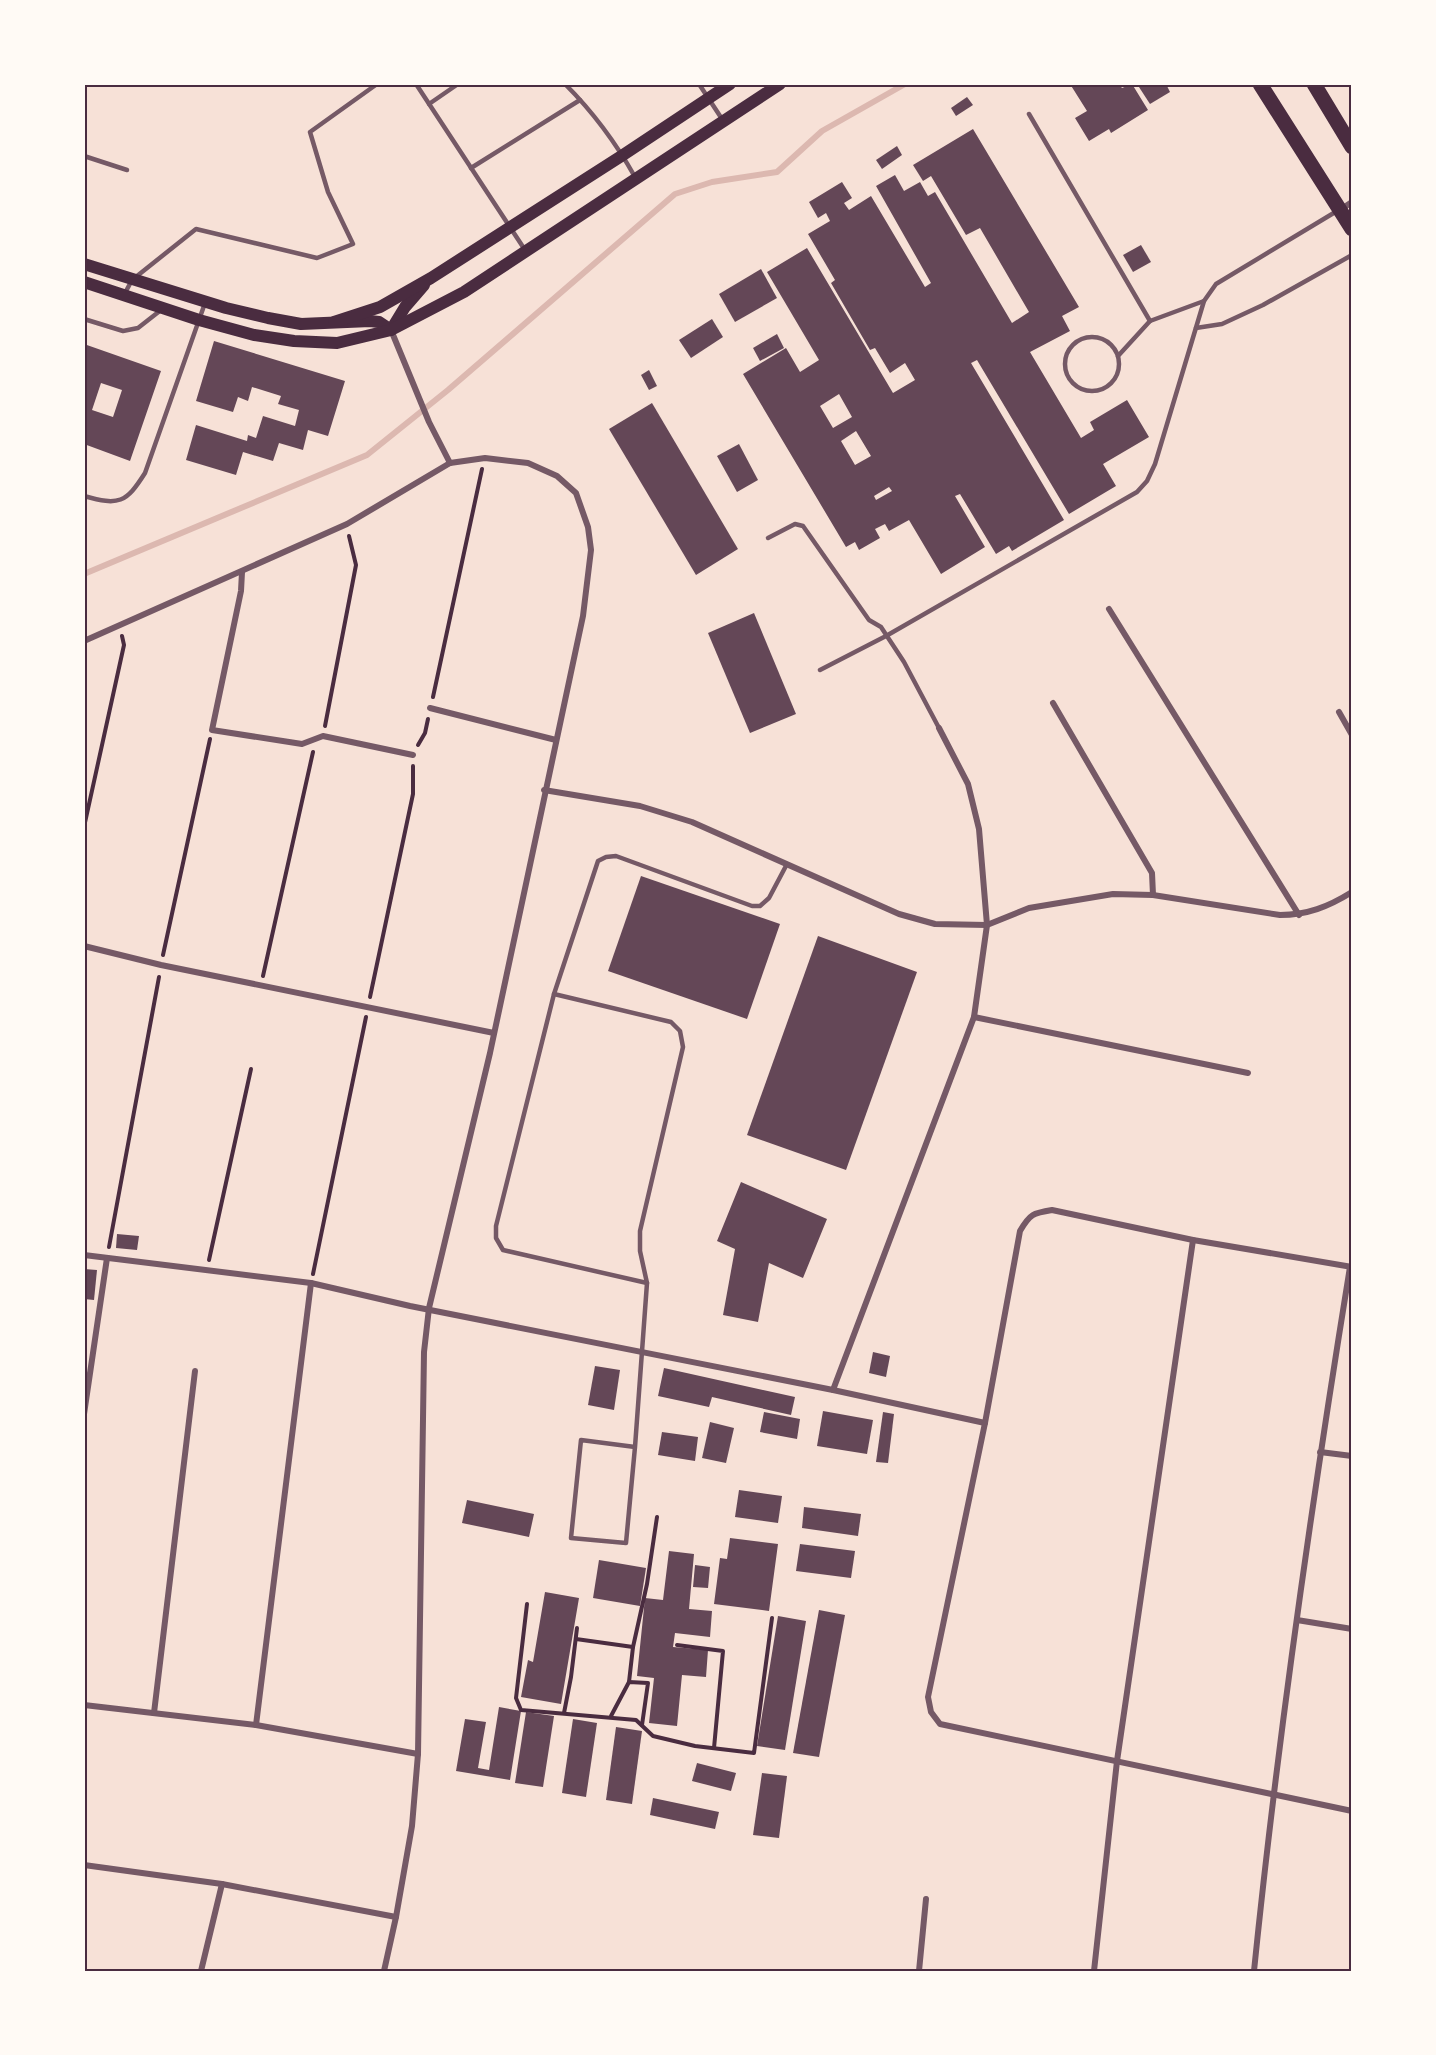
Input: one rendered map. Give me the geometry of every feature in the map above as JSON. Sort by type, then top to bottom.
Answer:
[{"type":"main road","points":[[334,322],[380,307],[431,278],[512,228],[730,84]]},
{"type":"main road","points":[[84,282],[163,309],[254,335],[294,341],[337,343],[391,330],[464,291],[526,252],[780,84]]},
{"type":"main road","points":[[1260,84],[1346,206],[1352,229]]},
{"type":"main road","points":[[1314,84],[1352,147]]},
{"type":"main road","points":[[84,264],[206,302],[268,318],[301,324],[379,322],[391,330]]},
{"type":"main road","points":[[391,330],[405,307],[431,278]]},
{"type":"street","points":[[391,330],[429,422],[450,464]]},
{"type":"street","points":[[84,642],[347,524],[450,464],[485,458],[528,463],[557,476],[576,493],[588,527],[591,550],[583,616],[544,790],[494,1033],[429,1308],[424,1352],[418,1754],[412,1826],[384,1971]]},
{"type":"street","points":[[243,572],[242,591],[212,730],[302,744],[323,736],[413,755]]},
{"type":"street","points":[[1109,609],[1299,915]]},
{"type":"street","points":[[1053,703],[1152,873],[1154,895]]},
{"type":"street","points":[[430,708],[556,740]]},
{"type":"street","points":[[1339,712],[1352,735]]},
{"type":"street","points":[[833,1390],[974,1017],[987,925],[979,829],[968,784],[939,728]]},
{"type":"street","points":[[544,790],[640,806],[692,822],[899,914],[935,924],[987,925],[1029,908],[1113,894],[1154,895],[1280,915],[1299,915],[1351,895]]},
{"type":"street","points":[[84,946],[161,965],[494,1033]]},
{"type":"street","points":[[974,1017],[1248,1073]]},
{"type":"street","points":[[1254,1971],[1266,1848],[1275,1795],[1320,1452],[1351,1267],[1193,1240],[1052,1210],[1036,1212],[1028,1217],[1020,1231],[985,1423],[928,1697],[931,1712],[940,1724],[1118,1761],[1275,1795],[1352,1811]]},
{"type":"street","points":[[1094,1971],[1118,1761],[1193,1240]]},
{"type":"street","points":[[84,1255],[311,1283],[410,1306],[833,1390],[985,1423]]},
{"type":"street","points":[[84,1413],[107,1257]]},
{"type":"street","points":[[256,1725],[311,1283]]},
{"type":"street","points":[[154,1713],[195,1371]]},
{"type":"street","points":[[1320,1452],[1352,1456]]},
{"type":"street","points":[[1297,1620],[1352,1629]]},
{"type":"street","points":[[84,1705],[256,1725],[418,1754]]},
{"type":"street","points":[[84,1865],[222,1884],[396,1917]]},
{"type":"street","points":[[201,1971],[222,1884]]},
{"type":"street","points":[[919,1971],[926,1899]]},
{"type":"lane","points":[[124,296],[132,280],[195,229],[317,258],[352,244],[328,192],[310,132],[377,84]]},
{"type":"lane","points":[[416,84],[526,252]]},
{"type":"lane","points":[[429,104],[458,84]]},
{"type":"lane","points":[[565,84],[623,155],[636,179]]},
{"type":"lane","points":[[699,84],[724,121]]},
{"type":"lane","points":[[471,168],[580,100]]},
{"type":"lane","points":[[1029,114],[1150,321]]},
{"type":"lane","points":[[84,156],[127,170]]},
{"type":"lane","points":[[820,670],[886,636],[1137,492],[1148,481],[1152,471],[1204,301],[1216,284],[1346,206]]},
{"type":"lane","points":[[1196,328],[1222,324],[1263,305],[1352,255]]},
{"type":"lane","points":[[1118,356],[1114,348],[1100,338],[1083,338],[1069,348],[1064,364],[1065,373],[1076,387],[1092,392],[1108,387],[1118,373],[1118,356],[1150,321],[1204,301]]},
{"type":"lane","points":[[84,496],[106,502],[118,500],[128,496],[136,487],[145,472],[206,302]]},
{"type":"lane","points":[[84,319],[123,331],[138,328],[163,309]]},
{"type":"lane","points":[[768,538],[795,524],[803,526],[869,620],[881,627],[904,662],[939,728]]},
{"type":"lane","points":[[647,1283],[503,1250],[496,1238],[496,1226],[554,994],[598,861],[616,856],[752,906],[760,906],[769,898],[787,864]]},
{"type":"lane","points":[[554,994],[671,1022],[680,1031],[683,1047],[640,1231],[640,1251],[647,1283],[635,1447],[626,1543],[571,1538],[581,1440],[635,1447]]},
{"type":"path","points":[[413,755],[425,733],[485,458]]},
{"type":"path","points":[[323,736],[356,565],[347,524]]},
{"type":"path","points":[[84,827],[124,645],[121,627]]},
{"type":"path","points":[[107,1257],[161,965],[212,730]]},
{"type":"path","points":[[261,986],[313,749],[311,741]]},
{"type":"path","points":[[207,1270],[251,1069]]},
{"type":"path","points":[[611,1717],[629,1682],[633,1647],[647,1584],[657,1517]]},
{"type":"path","points":[[527,1604],[516,1698],[521,1710],[636,1720],[653,1737],[754,1753],[772,1618]]},
{"type":"path","points":[[564,1713],[572,1677],[577,1628]]},
{"type":"path","points":[[576,1639],[633,1647]]},
{"type":"path","points":[[677,1645],[723,1651],[714,1748]]},
{"type":"path","points":[[629,1682],[648,1683],[642,1726]]},
{"type":"building","points":[[1070,84],[1119,84],[1122,88],[1132,84],[1148,110],[1111,133],[1109,129],[1089,141],[1075,118],[1087,111]]},
{"type":"building","points":[[1137,84],[1166,84],[1170,92],[1150,104]]},
{"type":"building","points":[[967,97],[973,105],[956,116],[951,108]]},
{"type":"building","points":[[973,129],[1079,307],[1062,316],[1070,331],[1030,352],[1081,438],[1094,430],[1090,422],[1127,400],[1149,437],[1103,464],[1116,486],[1069,514],[977,360],[971,363],[1064,520],[1012,551],[1009,546],[996,554],[960,494],[955,496],[985,547],[941,574],[909,520],[889,531],[885,524],[875,529],[880,538],[859,550],[855,542],[846,547],[743,374],[786,348],[800,372],[819,360],[767,272],[807,248],[893,393],[915,380],[905,363],[890,373],[875,348],[870,350],[831,283],[835,280],[808,234],[830,221],[826,213],[818,218],[809,202],[842,182],[852,198],[844,203],[849,210],[871,196],[925,287],[931,283],[876,186],[895,175],[904,191],[920,182],[928,196],[935,192],[1012,323],[1029,312],[980,228],[966,235],[931,176],[923,181],[913,165]],"holes":[[[839,394],[852,417],[833,428],[820,406]],[[856,431],[871,456],[855,465],[841,441]],[[889,487],[892,491],[876,500],[874,496]]]},
{"type":"building","points":[[897,146],[902,155],[882,169],[876,160]]},
{"type":"building","points":[[1141,245],[1151,262],[1133,272],[1123,255]]},
{"type":"building","points":[[761,269],[777,298],[735,322],[719,294]]},
{"type":"building","points":[[712,319],[723,337],[691,358],[679,340]]},
{"type":"building","points":[[777,334],[784,348],[760,361],[753,348]]},
{"type":"building","points":[[214,341],[345,381],[328,436],[308,430],[303,450],[279,443],[273,461],[243,452],[236,475],[186,460],[196,425],[247,441],[248,435],[256,438],[263,416],[295,426],[299,410],[278,404],[281,396],[252,387],[248,401],[238,397],[233,412],[196,401]]},
{"type":"building","points":[[84,344],[161,371],[130,461],[84,444]],"holes":[[[101,383],[122,390],[113,417],[92,410]]]},
{"type":"building","points":[[649,370],[657,386],[649,390],[641,375]]},
{"type":"building","points":[[652,403],[738,549],[696,575],[609,429]]},
{"type":"building","points":[[739,444],[758,480],[737,492],[717,456]]},
{"type":"building","points":[[754,613],[796,714],[750,733],[708,633]]},
{"type":"building","points":[[641,876],[780,924],[747,1019],[608,971]]},
{"type":"building","points":[[818,936],[917,972],[846,1170],[747,1135]]},
{"type":"building","points":[[741,1182],[827,1219],[803,1278],[769,1263],[758,1322],[723,1315],[735,1249],[717,1241]]},
{"type":"building","points":[[117,1234],[139,1236],[137,1250],[116,1248]]},
{"type":"building","points":[[84,1269],[97,1270],[94,1300],[84,1299]]},
{"type":"building","points":[[873,1352],[890,1356],[886,1377],[869,1373]]},
{"type":"building","points":[[595,1366],[620,1370],[614,1410],[588,1405]]},
{"type":"building","points":[[664,1368],[795,1397],[791,1415],[712,1397],[709,1407],[658,1396]]},
{"type":"building","points":[[823,1411],[873,1420],[867,1454],[817,1446]]},
{"type":"building","points":[[764,1412],[800,1419],[797,1439],[760,1432]]},
{"type":"building","points":[[883,1412],[894,1414],[888,1463],[876,1462]]},
{"type":"building","points":[[710,1422],[734,1428],[726,1463],[702,1458]]},
{"type":"building","points":[[662,1432],[698,1437],[695,1461],[658,1455]]},
{"type":"building","points":[[739,1490],[782,1496],[778,1523],[735,1517]]},
{"type":"building","points":[[467,1500],[534,1514],[529,1537],[462,1523]]},
{"type":"building","points":[[804,1507],[861,1514],[858,1536],[802,1528]]},
{"type":"building","points":[[730,1538],[778,1544],[769,1611],[714,1604],[720,1558],[727,1559]]},
{"type":"building","points":[[800,1544],[855,1551],[851,1578],[796,1571]]},
{"type":"building","points":[[669,1551],[694,1554],[689,1609],[712,1611],[710,1637],[675,1633],[673,1647],[708,1650],[706,1677],[682,1675],[677,1726],[649,1723],[654,1678],[637,1676],[645,1598],[663,1600]]},
{"type":"building","points":[[599,1560],[646,1568],[640,1606],[593,1598]]},
{"type":"building","points":[[695,1565],[710,1567],[708,1588],[693,1587]]},
{"type":"building","points":[[545,1592],[579,1598],[561,1704],[521,1697],[528,1660],[533,1662]]},
{"type":"building","points":[[819,1610],[845,1615],[819,1757],[793,1753]]},
{"type":"building","points":[[778,1616],[806,1621],[785,1750],[757,1746]]},
{"type":"building","points":[[499,1707],[521,1711],[510,1780],[456,1771],[465,1719],[486,1722],[478,1768],[489,1770]]},
{"type":"building","points":[[526,1712],[554,1716],[543,1787],[515,1783]]},
{"type":"building","points":[[573,1719],[597,1723],[586,1797],[562,1793]]},
{"type":"building","points":[[616,1727],[642,1731],[632,1804],[606,1800]]},
{"type":"building","points":[[697,1763],[736,1773],[731,1791],[692,1781]]},
{"type":"building","points":[[762,1773],[787,1776],[779,1838],[753,1835]]},
{"type":"building","points":[[653,1798],[719,1812],[715,1829],[650,1815]]},
{"type":"waterway","points":[[84,574],[367,455],[448,390],[675,194],[712,182],[777,172],[822,131],[905,84]]}]
